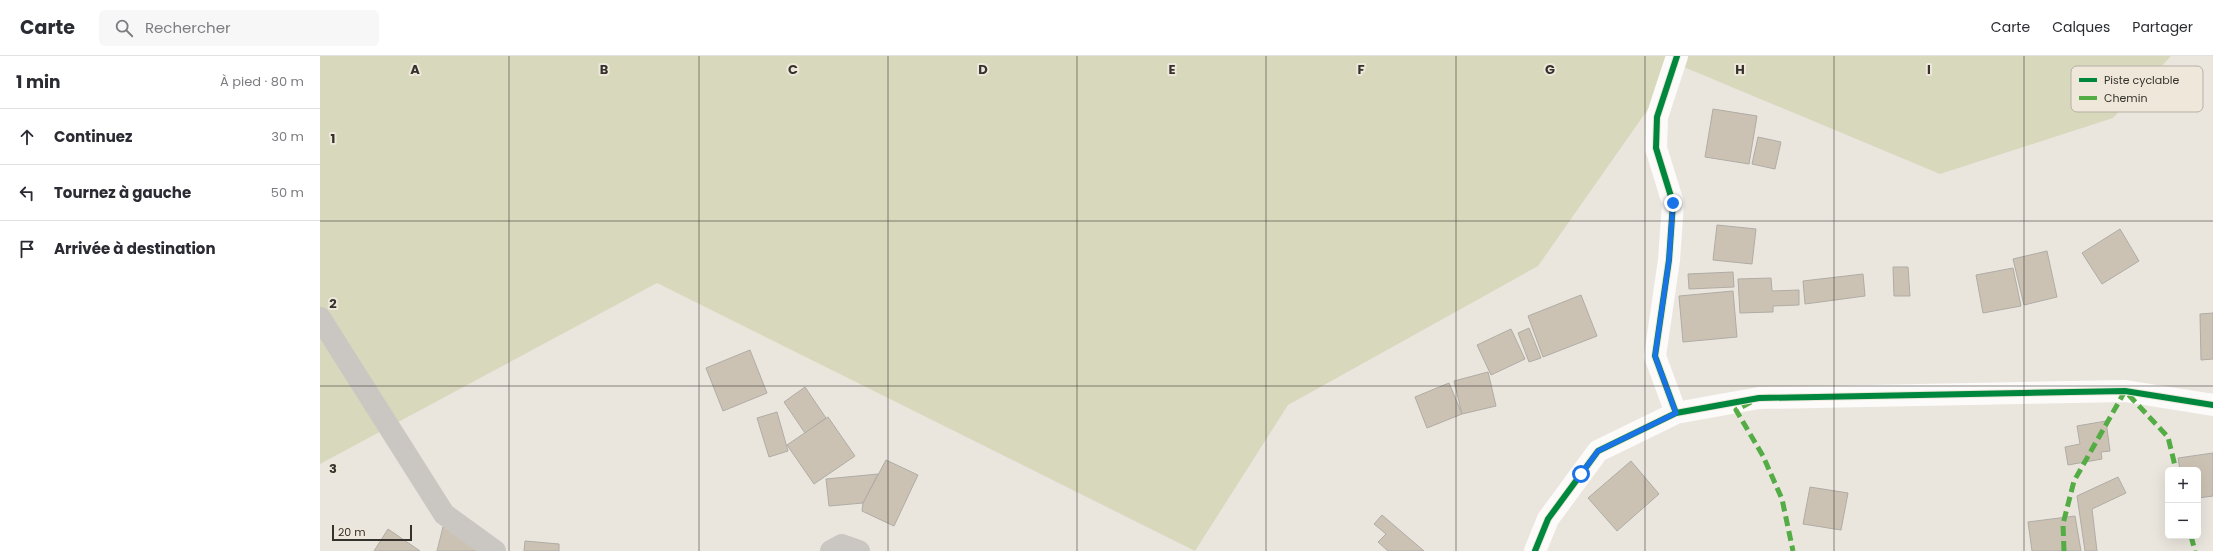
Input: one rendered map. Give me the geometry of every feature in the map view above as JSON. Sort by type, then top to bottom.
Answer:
[{"type":"main road","points":[[320,318],[444,514],[495,551]]},
{"type":"main road","points":[[831,551],[842,545],[859,551]]},
{"type":"street","points":[[1676,56],[1657,116],[1656,148],[1673,203],[1669,260],[1655,356],[1676,413]]},
{"type":"street","points":[[1535,551],[1548,519],[1598,451],[1676,413],[1759,398],[2125,391],[2213,405]]},
{"type":"green space","points":[[320,56],[2171,56],[2162,66],[2071,66],[2071,112],[2119,112],[2113,118],[1940,174],[1679,65],[1538,266],[1288,405],[1195,551],[657,283],[320,464]]},
{"type":"building","points":[[1713,109],[1757,116],[1749,164],[1705,157]]},
{"type":"building","points":[[1758,137],[1781,142],[1775,169],[1752,164]]},
{"type":"building","points":[[1717,225],[1756,229],[1752,264],[1713,260]]},
{"type":"building","points":[[2120,229],[2139,261],[2102,284],[2082,253]]},
{"type":"building","points":[[2047,251],[2057,297],[2024,305],[2013,259]]},
{"type":"building","points":[[1893,267],[1908,267],[1910,296],[1894,296]]},
{"type":"building","points":[[2013,268],[2021,306],[1983,313],[1976,275]]},
{"type":"building","points":[[1733,272],[1734,287],[1689,289],[1688,274]]},
{"type":"building","points":[[1863,274],[1865,296],[1805,304],[1803,281]]},
{"type":"building","points":[[1771,278],[1772,291],[1799,290],[1799,305],[1773,306],[1773,312],[1740,313],[1738,279]]},
{"type":"building","points":[[1733,291],[1737,337],[1683,342],[1679,296]]},
{"type":"building","points":[[1581,295],[1597,336],[1543,357],[1528,316]]},
{"type":"building","points":[[2213,313],[2213,359],[2201,360],[2200,314]]},
{"type":"building","points":[[1529,328],[1541,358],[1529,362],[1518,333]]},
{"type":"building","points":[[1511,329],[1525,359],[1491,375],[1477,345]]},
{"type":"building","points":[[750,350],[767,393],[723,411],[706,368]]},
{"type":"building","points":[[1488,372],[1496,406],[1462,414],[1454,381]]},
{"type":"building","points":[[1449,383],[1462,414],[1427,428],[1415,397]]},
{"type":"building","points":[[805,387],[826,418],[805,433],[784,402]]},
{"type":"building","points":[[777,412],[788,451],[769,457],[757,418]]},
{"type":"building","points":[[828,417],[855,456],[814,484],[787,445]]},
{"type":"building","points":[[2106,421],[2110,451],[2101,452],[2102,459],[2068,465],[2065,447],[2080,444],[2077,426]]},
{"type":"building","points":[[2213,453],[2213,496],[2201,498],[2201,467],[2180,467],[2178,458]]},
{"type":"building","points":[[886,460],[918,475],[894,526],[862,511],[863,503]]},
{"type":"building","points":[[1631,461],[1659,494],[1617,531],[1588,498]]},
{"type":"building","points":[[878,474],[863,503],[829,506],[826,479]]},
{"type":"building","points":[[2118,477],[2126,493],[2092,509],[2097,551],[2085,551],[2077,496]]},
{"type":"building","points":[[1810,487],[1848,493],[1841,530],[1803,524]]},
{"type":"building","points":[[1382,515],[1424,551],[1388,551],[1378,542],[1386,534],[1374,524]]},
{"type":"building","points":[[2075,516],[2081,551],[2032,551],[2028,522]]},
{"type":"building","points":[[443,527],[483,537],[480,551],[437,551]]},
{"type":"building","points":[[388,529],[420,551],[374,551]]},
{"type":"building","points":[[525,541],[559,544],[559,551],[524,551]]},
{"type":"marked path","points":[[2064,551],[2063,524],[2074,481],[2125,391],[2168,437],[2175,467]]},
{"type":"marked path","points":[[1751,402],[1736,410],[1763,456],[1782,499],[1793,551]]},
{"type":"marked path","points":[[2192,539],[2195,551]]},
{"type":"cycle path","points":[[1676,413],[1655,356],[1669,260],[1673,203],[1656,148],[1657,117],[1677,56]]},
{"type":"cycle path","points":[[1535,551],[1548,519],[1598,451],[1676,413],[1759,398],[2125,391],[2213,405]]},
{"type":"route","points":[[1581,474],[1598,451],[1676,413],[1655,356],[1669,260],[1673,203]]}]
